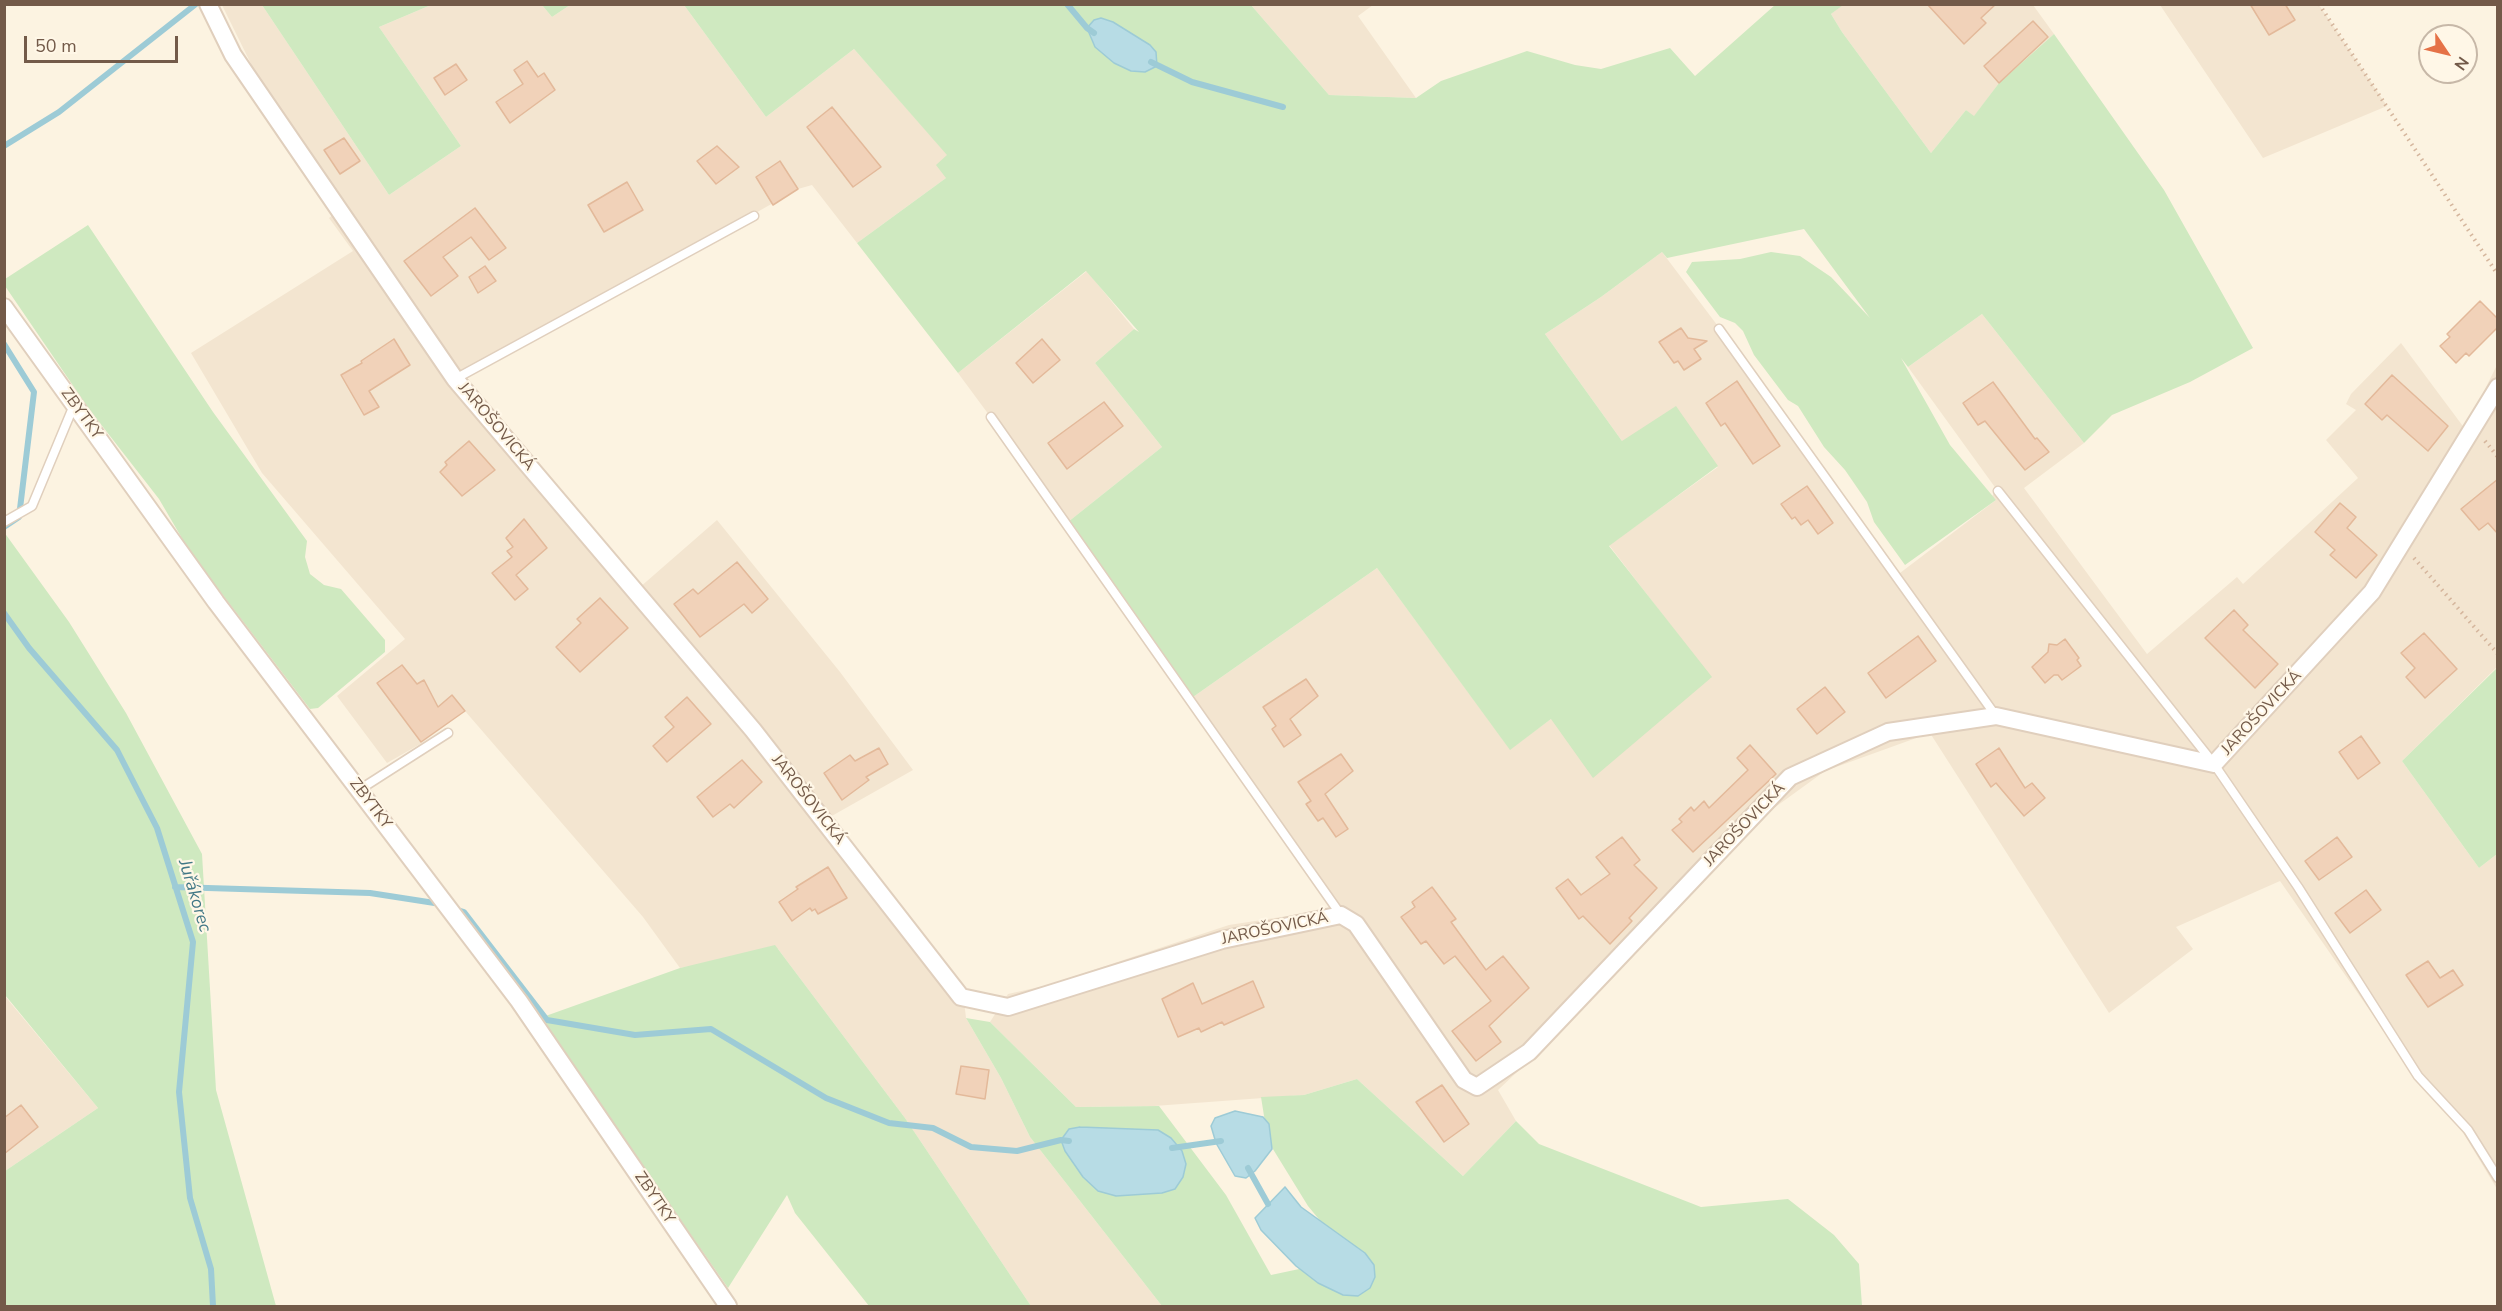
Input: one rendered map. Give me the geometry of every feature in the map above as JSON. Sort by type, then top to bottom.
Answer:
[{"type":"street","name":"JAROŠOVICKÁ","points":[[208,4],[233,55],[455,379],[753,730],[961,997],[1008,1007],[1222,940],[1341,915],[1356,924],[1464,1080],[1477,1087],[1529,1052],[1790,777],[1888,732],[1996,716],[2214,764],[2372,592],[2498,387]]},
{"type":"street","name":"ZBYTKY","points":[[4,307],[216,602],[519,1001],[728,1306]]},
{"type":"lane","points":[[455,379],[754,216]]},
{"type":"lane","points":[[1719,329],[1996,716]]},
{"type":"lane","points":[[4,522],[32,506],[74,405]]},
{"type":"lane","points":[[991,417],[1341,915]]},
{"type":"lane","points":[[1998,490],[2214,764],[2298,887],[2418,1076],[2468,1130],[2498,1178]]},
{"type":"lane","points":[[358,790],[448,733]]},
{"type":"path","points":[[2319,4],[2498,275]]},
{"type":"path","points":[[2402,544],[2498,654]]},
{"type":"shaded area","points":[[1843,4],[2033,5],[2054,34],[1999,83],[1974,117],[1966,110],[1931,153],[1831,14]]},
{"type":"shaded area","points":[[222,5],[262,5],[389,195],[461,146],[379,27],[431,5],[542,5],[552,17],[570,5],[684,5],[766,117],[854,49],[948,155],[946,178],[857,243],[812,185],[798,189],[465,377],[639,588],[717,520],[840,672],[913,770],[830,817],[892,894],[924,940],[962,983],[966,1018],[1001,1078],[1030,1137],[1162,1306],[1031,1306],[905,1118],[778,949],[680,968],[643,917],[465,711],[422,743],[387,763],[337,696],[405,639],[262,473],[191,353],[353,251],[329,218],[344,207],[256,74]]},
{"type":"shaded area","points":[[1251,5],[1373,5],[1358,16],[1416,98],[1329,95]]},
{"type":"shaded area","points":[[2160,5],[2319,5],[2387,106],[2263,158]]},
{"type":"shaded area","points":[[1662,252],[1816,456],[1900,573],[1996,500],[1992,496],[1997,490],[1908,367],[1982,314],[2084,443],[2024,488],[2147,654],[2237,577],[2243,584],[2358,478],[2326,440],[2356,410],[2346,404],[2351,394],[2401,343],[2465,429],[2497,365],[2497,667],[2402,761],[2479,868],[2497,854],[2497,1189],[2462,1131],[2402,1057],[2280,881],[2176,927],[2193,949],[2109,1013],[1930,733],[1825,771],[1774,808],[1619,965],[1534,1056],[1498,1090],[1516,1121],[1463,1176],[1357,1079],[1304,1095],[1154,1106],[1076,1107],[990,1022],[1008,994],[1048,985],[1229,925],[1340,908],[1193,697],[1377,568],[1510,749],[1551,719],[1711,678],[1609,545],[1718,467],[1622,441],[1545,334],[1601,297]]},
{"type":"shaded area","points":[[1087,271],[1134,329],[1095,363],[1162,447],[1068,522],[958,373]]},
{"type":"shaded area","points":[[4,995],[98,1108],[5,1171],[4,1171]]},
{"type":"green space","points":[[262,5],[431,5],[379,27],[461,146],[389,195]]},
{"type":"green space","points":[[542,5],[570,5],[552,17]]},
{"type":"green space","points":[[684,5],[1251,5],[1329,95],[1416,98],[1441,81],[1527,51],[1575,65],[1601,69],[1670,48],[1695,76],[1775,5],[1843,5],[1831,14],[1931,153],[1966,110],[1974,116],[1999,83],[2054,34],[2164,190],[2253,348],[2190,382],[2112,415],[2084,443],[1982,314],[1908,367],[1901,358],[1950,445],[1996,500],[1905,565],[1874,522],[1867,502],[1845,470],[1824,447],[1798,406],[1788,400],[1754,355],[1743,331],[1735,323],[1720,317],[1686,272],[1692,262],[1740,259],[1771,252],[1800,256],[1831,277],[1870,318],[1804,229],[1667,258],[1662,252],[1601,297],[1545,334],[1622,441],[1676,406],[1718,466],[1609,546],[1712,677],[1593,778],[1551,719],[1510,750],[1377,568],[1193,697],[1068,522],[1162,447],[1095,363],[1134,329],[1139,332],[1086,271],[958,373],[857,243],[946,178],[936,165],[947,155],[854,49],[766,117]]},
{"type":"green space","points":[[88,225],[213,412],[307,541],[305,557],[310,574],[324,585],[341,589],[385,640],[385,652],[318,708],[310,709],[190,552],[159,499],[89,409],[5,286],[5,279]]},
{"type":"green space","points":[[4,532],[69,622],[126,713],[202,854],[216,1090],[276,1306],[5,1306],[5,1171],[98,1108],[5,995]]},
{"type":"green space","points":[[2497,668],[2497,854],[2479,868],[2402,761]]},
{"type":"green space","points":[[775,945],[905,1118],[1031,1306],[869,1306],[795,1213],[787,1195],[728,1288],[540,1018],[680,968]]},
{"type":"green space","points":[[966,1018],[990,1022],[1076,1107],[1159,1106],[1226,1195],[1271,1275],[1351,1258],[1308,1206],[1268,1141],[1261,1097],[1304,1095],[1357,1079],[1463,1176],[1516,1121],[1539,1144],[1701,1207],[1788,1199],[1834,1235],[1859,1264],[1862,1306],[1162,1306],[1030,1137],[1001,1078]]},
{"type":"water","points":[[1101,18],[1113,22],[1150,45],[1156,52],[1157,66],[1145,72],[1131,71],[1114,63],[1095,47],[1087,28],[1094,20]]},
{"type":"water","points":[[1235,1111],[1263,1117],[1269,1124],[1272,1149],[1255,1171],[1246,1178],[1235,1176],[1216,1143],[1211,1126],[1215,1118]]},
{"type":"water","points":[[1080,1127],[1158,1130],[1171,1138],[1182,1151],[1186,1164],[1183,1177],[1175,1189],[1162,1193],[1116,1196],[1098,1191],[1083,1177],[1065,1151],[1061,1140],[1069,1129]]},
{"type":"water","points":[[1285,1187],[1301,1207],[1365,1253],[1374,1265],[1375,1277],[1370,1288],[1358,1296],[1343,1295],[1318,1283],[1296,1266],[1261,1230],[1255,1218]]},
{"type":"building","points":[[1927,4],[1996,4],[1981,18],[1986,23],[1964,44]]},
{"type":"building","points":[[2250,4],[2285,4],[2295,20],[2269,35]]},
{"type":"building","points":[[2033,21],[2048,37],[1999,83],[1984,66]]},
{"type":"building","points":[[527,61],[538,77],[544,73],[555,90],[510,123],[496,102],[523,84],[514,70]]},
{"type":"building","points":[[456,64],[467,80],[445,95],[434,78]]},
{"type":"building","points":[[832,107],[881,167],[853,187],[807,127]]},
{"type":"building","points":[[344,138],[360,161],[340,174],[324,150]]},
{"type":"building","points":[[717,146],[739,167],[716,184],[697,161]]},
{"type":"building","points":[[780,161],[798,189],[773,205],[756,177]]},
{"type":"building","points":[[627,182],[643,210],[604,232],[588,205]]},
{"type":"building","points":[[475,208],[506,248],[489,260],[471,237],[443,257],[458,276],[431,296],[404,261]]},
{"type":"building","points":[[485,266],[496,281],[478,293],[469,277]]},
{"type":"building","points":[[2480,301],[2498,319],[2498,327],[2469,356],[2466,353],[2456,363],[2440,346],[2450,337],[2447,334]]},
{"type":"building","points":[[1681,328],[1688,338],[1707,341],[1694,349],[1701,359],[1684,370],[1678,361],[1674,363],[1659,342]]},
{"type":"building","points":[[394,339],[410,365],[369,391],[379,407],[364,415],[341,375],[362,363],[361,361]]},
{"type":"building","points":[[1042,339],[1060,360],[1033,383],[1016,363]]},
{"type":"building","points":[[2392,375],[2448,426],[2428,451],[2387,415],[2382,420],[2365,404]]},
{"type":"building","points":[[1737,381],[1780,446],[1753,464],[1725,423],[1721,426],[1706,403]]},
{"type":"building","points":[[1993,382],[2035,439],[2037,438],[2049,452],[2025,470],[1985,421],[1978,425],[1963,403]]},
{"type":"building","points":[[1104,402],[1123,426],[1067,469],[1048,443]]},
{"type":"building","points":[[469,441],[495,470],[462,496],[440,472],[447,465],[445,462]]},
{"type":"building","points":[[2498,479],[2498,534],[2488,523],[2479,530],[2461,509]]},
{"type":"building","points":[[1807,486],[1833,523],[1818,534],[1808,520],[1801,525],[1795,517],[1792,519],[1781,504]]},
{"type":"building","points":[[2340,503],[2356,517],[2347,528],[2377,555],[2356,578],[2330,555],[2335,550],[2315,532]]},
{"type":"building","points":[[524,519],[547,548],[516,575],[528,589],[515,600],[492,573],[512,557],[507,551],[513,547],[506,538]]},
{"type":"building","points":[[737,562],[768,599],[752,613],[744,604],[700,637],[674,604],[693,589],[698,594]]},
{"type":"building","points":[[600,598],[628,628],[580,672],[556,647],[581,623],[577,619]]},
{"type":"building","points":[[2234,610],[2248,625],[2243,630],[2278,664],[2255,688],[2205,638]]},
{"type":"building","points":[[2424,633],[2457,669],[2425,698],[2406,677],[2415,668],[2401,653]]},
{"type":"building","points":[[1918,636],[1936,661],[1886,698],[1868,673]]},
{"type":"building","points":[[2065,639],[2079,658],[2077,660],[2081,666],[2062,680],[2058,675],[2054,675],[2045,683],[2032,667],[2048,652],[2049,644],[2057,645]]},
{"type":"building","points":[[402,665],[417,684],[424,680],[438,707],[452,695],[465,711],[421,742],[377,683]]},
{"type":"building","points":[[1306,679],[1318,696],[1290,719],[1301,735],[1284,747],[1272,729],[1276,726],[1263,707]]},
{"type":"building","points":[[1825,687],[1845,712],[1817,734],[1797,709]]},
{"type":"building","points":[[687,697],[711,724],[667,762],[653,746],[674,727],[665,717]]},
{"type":"building","points":[[2361,736],[2380,763],[2358,779],[2339,752]]},
{"type":"building","points":[[1750,745],[1776,774],[1693,852],[1672,830],[1682,822],[1679,819],[1691,807],[1694,811],[1704,801],[1709,808],[1748,770],[1737,758]]},
{"type":"building","points":[[879,748],[888,764],[866,777],[869,780],[842,800],[824,773],[850,755],[855,761]]},
{"type":"building","points":[[1999,748],[2025,788],[2032,783],[2045,798],[2024,816],[1996,783],[1991,787],[1976,764]]},
{"type":"building","points":[[1341,754],[1353,771],[1325,794],[1348,829],[1336,837],[1323,818],[1318,821],[1306,804],[1311,801],[1298,782]]},
{"type":"building","points":[[742,760],[762,782],[734,808],[730,804],[713,817],[697,797]]},
{"type":"building","points":[[1622,837],[1640,860],[1634,865],[1657,888],[1629,918],[1632,921],[1610,944],[1583,916],[1579,919],[1556,888],[1568,879],[1581,895],[1610,874],[1596,857]]},
{"type":"building","points":[[2337,837],[2352,857],[2319,880],[2305,861]]},
{"type":"building","points":[[828,867],[847,898],[818,914],[815,909],[812,911],[810,908],[792,921],[779,902],[798,889],[796,887]]},
{"type":"building","points":[[1432,887],[1456,919],[1451,922],[1486,970],[1503,956],[1529,988],[1489,1026],[1501,1042],[1476,1061],[1452,1031],[1491,1001],[1455,956],[1444,964],[1426,941],[1421,944],[1401,917],[1415,907],[1412,902]]},
{"type":"building","points":[[2366,890],[2381,910],[2350,933],[2335,913]]},
{"type":"building","points":[[2428,961],[2440,978],[2453,970],[2463,985],[2428,1007],[2406,975]]},
{"type":"building","points":[[1253,981],[1264,1007],[1224,1025],[1222,1022],[1201,1032],[1199,1028],[1178,1037],[1162,999],[1193,983],[1202,1004]]},
{"type":"building","points":[[961,1066],[989,1070],[985,1099],[956,1094]]},
{"type":"building","points":[[1442,1085],[1469,1124],[1444,1142],[1416,1102]]},
{"type":"building","points":[[21,1105],[38,1127],[4,1154],[4,1118]]},
{"type":"waterway","points":[[4,146],[59,112],[196,4]]},
{"type":"waterway","points":[[1067,4],[1094,33]]},
{"type":"waterway","points":[[1151,62],[1192,82],[1283,107]]},
{"type":"waterway","name":"Juřákorec","points":[[4,344],[34,392],[19,517],[4,527]]},
{"type":"waterway","name":"Juřákorec","points":[[4,613],[29,648],[117,750],[157,828],[193,942],[179,1092],[190,1198],[211,1269],[213,1306]]},
{"type":"waterway","points":[[175,887],[370,893],[441,904]]},
{"type":"waterway","points":[[454,909],[464,912],[547,1020],[635,1035],[711,1029],[826,1098],[889,1123],[933,1128],[971,1147],[1017,1151],[1061,1140],[1069,1141]]},
{"type":"waterway","points":[[1172,1148],[1221,1141]]},
{"type":"waterway","points":[[1248,1168],[1268,1204]]}]
